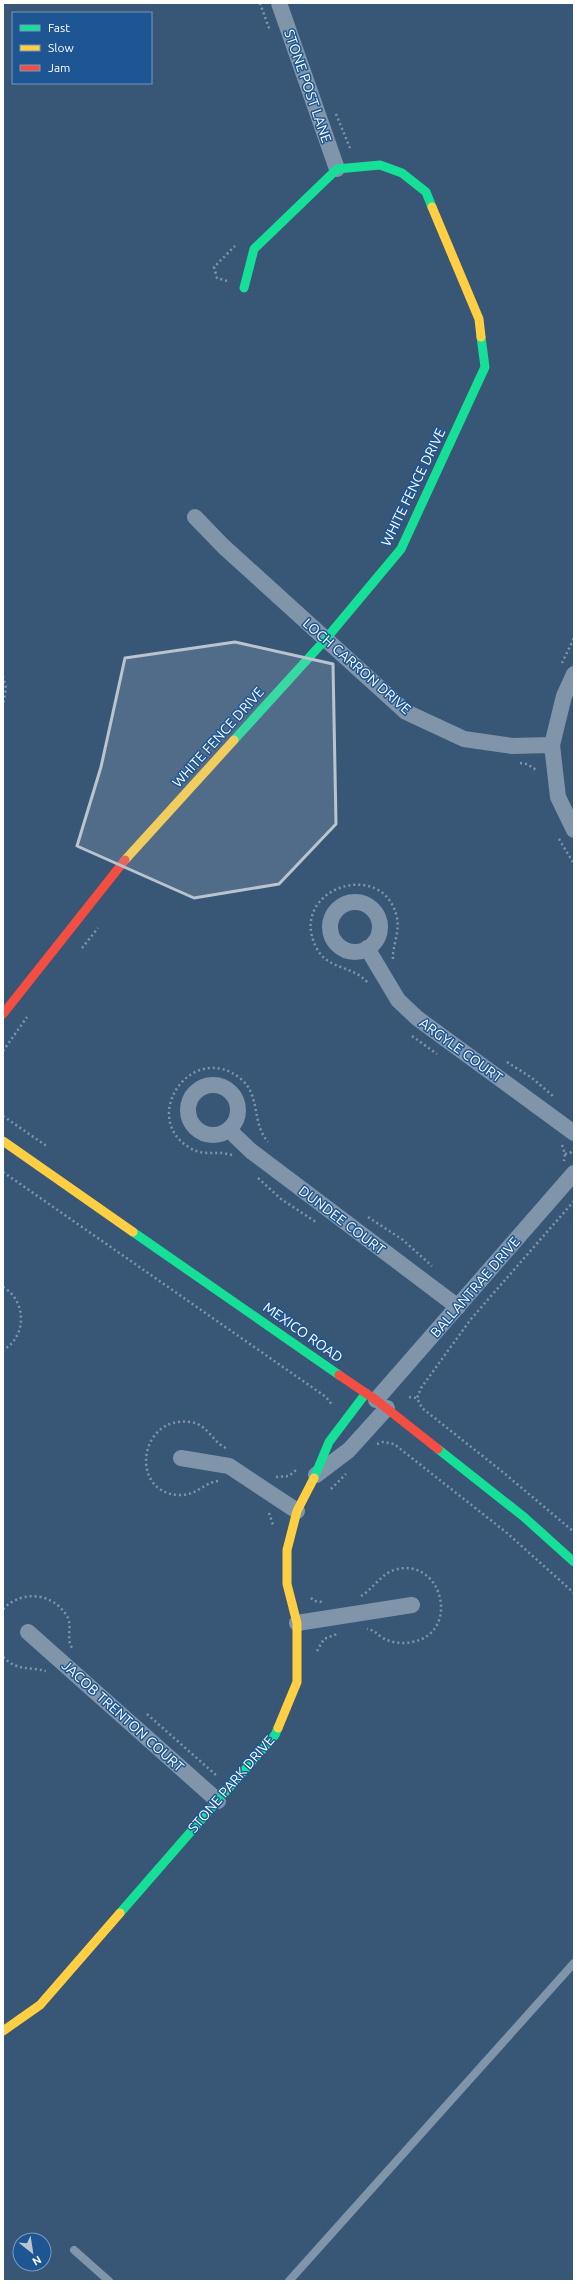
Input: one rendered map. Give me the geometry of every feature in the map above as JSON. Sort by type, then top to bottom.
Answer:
[{"type":"street","name":"STONE POST LANE","points":[[279,3],[337,169]]},
{"type":"street","name":"WHITE FENCE DRIVE","points":[[3,1014],[137,846],[325,640],[401,549],[485,367],[479,319],[426,192],[402,173],[380,165],[337,169]]},
{"type":"street","points":[[244,288],[254,249],[337,169]]},
{"type":"street","name":"LOCH CARRON DRIVE","points":[[195,517],[223,546],[406,712],[464,739],[512,746],[552,745]]},
{"type":"street","points":[[567,670],[564,696],[552,745],[558,797],[574,830]]},
{"type":"street","name":"ARGYLE COURT","points":[[367,948],[398,1000],[417,1018],[574,1133]]},
{"type":"street","name":"DUNDEE COURT","points":[[229,1130],[251,1151],[458,1307]]},
{"type":"street","name":"MEXICO ROAD","points":[[3,1141],[376,1400],[524,1517],[574,1562]]},
{"type":"street","name":"BALLANTRAE DRIVE","points":[[376,1400],[458,1307],[568,1169]]},
{"type":"street","name":"STONE PARK DRIVE","points":[[316,1475],[350,1450],[376,1400]]},
{"type":"street","name":"STONE PARK DRIVE","points":[[3,2031],[40,2006],[212,1796],[275,1735],[297,1682],[297,1623],[286,1584],[287,1550],[297,1512],[316,1475],[329,1442],[376,1400]]},
{"type":"street","points":[[181,1458],[229,1466],[297,1512]]},
{"type":"street","points":[[297,1623],[412,1605]]},
{"type":"street","name":"JACOB TRENTON COURT","points":[[28,1632],[212,1796]]},
{"type":"lane","points":[[289,2281],[574,1963]]},
{"type":"lane","points":[[74,2250],[110,2281]]},
{"type":"path","points":[[260,3],[271,32]]},
{"type":"path","points":[[336,112],[349,148],[353,150]]},
{"type":"path","points":[[236,245],[214,268],[217,278],[244,288]]},
{"type":"path","points":[[567,670],[574,638]]},
{"type":"path","points":[[3,676],[6,688],[3,704]]},
{"type":"path","points":[[369,984],[360,974],[329,963],[316,948],[312,939],[311,929],[315,910],[320,901],[335,889],[344,885],[364,885],[381,893],[388,900],[397,918],[396,937],[392,951],[393,960],[397,967]]},
{"type":"path","points":[[77,954],[100,925]]},
{"type":"path","points":[[3,1052],[30,1013]]},
{"type":"path","points":[[409,1033],[441,1057]]},
{"type":"path","points":[[506,1061],[532,1078],[556,1098]]},
{"type":"path","points":[[3,1116],[49,1148]]},
{"type":"path","points":[[559,1141],[565,1154],[568,1169]]},
{"type":"path","points":[[565,1154],[570,1153],[574,1149]]},
{"type":"path","points":[[3,1172],[326,1397],[332,1403],[334,1411]]},
{"type":"path","points":[[574,1201],[471,1319],[421,1388],[417,1398],[422,1408],[504,1473],[574,1532]]},
{"type":"path","points":[[3,1287],[13,1295],[18,1302],[22,1318],[17,1335],[3,1350]]},
{"type":"path","points":[[409,1397],[417,1398]]},
{"type":"path","points":[[221,1482],[213,1482],[193,1494],[176,1495],[168,1493],[161,1489],[150,1476],[145,1460],[148,1448],[160,1430],[175,1422],[184,1421],[192,1422],[206,1428],[220,1446],[232,1451]]},
{"type":"path","points":[[375,1445],[382,1442],[394,1444],[507,1533],[574,1593]]},
{"type":"path","points":[[269,1472],[276,1477],[289,1476],[300,1464]]},
{"type":"path","points":[[328,1492],[350,1470]]},
{"type":"path","points":[[268,1511],[271,1515],[273,1532]]},
{"type":"path","points":[[3,1609],[10,1602],[26,1596],[39,1596],[51,1601],[67,1616],[70,1625],[69,1642],[79,1654]]},
{"type":"path","points":[[309,1597],[314,1601]]},
{"type":"path","points":[[3,1657],[14,1666],[22,1669],[42,1670],[52,1674]]},
{"type":"path","points":[[143,1711],[218,1777]]},
{"type":"path","points":[[212,1796],[218,1777],[222,1772]]},
{"type":"highlighted area","points":[[235,642],[333,664],[336,824],[279,884],[194,898],[77,846],[101,767],[125,658]]},
{"type":"traffic: fast","points":[[244,288],[254,249],[337,169],[380,165],[402,173],[426,192],[432,207]]},
{"type":"traffic: fast","points":[[234,740],[325,640],[401,549],[485,367],[481,337]]},
{"type":"traffic: fast","points":[[133,1232],[339,1375]]},
{"type":"traffic: fast","points":[[314,1478],[329,1442],[366,1393]]},
{"type":"traffic: fast","points":[[438,1449],[524,1517],[574,1562]]},
{"type":"traffic: fast","points":[[120,1913],[275,1735],[278,1728]]},
{"type":"traffic: slow","points":[[432,207],[479,319],[481,337]]},
{"type":"traffic: slow","points":[[125,860],[234,740]]},
{"type":"traffic: slow","points":[[3,1141],[133,1232]]},
{"type":"traffic: slow","points":[[278,1728],[297,1682],[297,1623],[287,1584],[287,1550],[297,1511],[314,1478]]},
{"type":"traffic: slow","points":[[3,2031],[40,2005],[120,1913]]},
{"type":"traffic: jam","points":[[3,1014],[125,860]]},
{"type":"traffic: jam","points":[[339,1375],[376,1400],[438,1449]]}]
